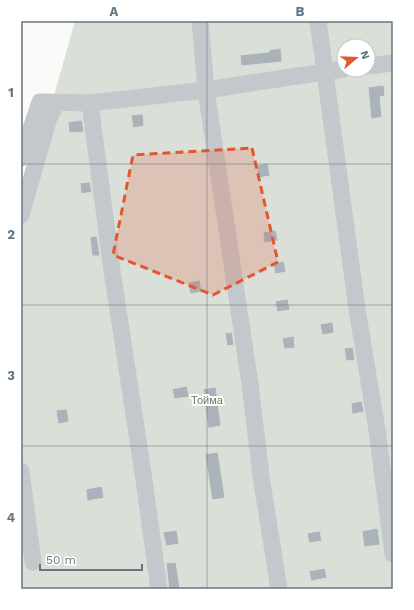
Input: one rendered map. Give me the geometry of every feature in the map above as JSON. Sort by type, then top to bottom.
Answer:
[{"type":"lane","points":[[200,21],[206,90],[250,384],[261,476],[280,589]]},
{"type":"lane","points":[[318,21],[357,309],[377,430],[393,554]]},
{"type":"lane","points":[[376,65],[393,62]]},
{"type":"lane","points":[[21,158],[40,102],[90,103],[206,90],[336,70]]},
{"type":"lane","points":[[21,215],[48,121],[56,103]]},
{"type":"lane","points":[[90,103],[112,272],[159,589]]},
{"type":"lane","points":[[21,470],[33,562]]},
{"type":"highlighted area","points":[[252,148],[278,262],[213,295],[113,255],[133,155]]},
{"type":"green space","name":"Тойма","points":[[75,21],[393,21],[393,589],[21,589],[21,213]]},
{"type":"building","points":[[281,48],[282,62],[241,66],[240,55],[269,52],[269,50]]},
{"type":"building","points":[[384,85],[385,96],[380,97],[382,117],[371,119],[368,87]]},
{"type":"building","points":[[143,114],[144,126],[133,128],[131,115]]},
{"type":"building","points":[[82,120],[84,132],[69,133],[68,122]]},
{"type":"building","points":[[268,163],[270,176],[258,178],[256,165]]},
{"type":"building","points":[[90,182],[92,192],[81,194],[80,183]]},
{"type":"building","points":[[276,230],[278,241],[264,243],[263,232]]},
{"type":"building","points":[[97,236],[100,256],[92,256],[90,237]]},
{"type":"building","points":[[284,261],[286,272],[275,274],[273,263]]},
{"type":"building","points":[[200,280],[202,292],[190,294],[188,282]]},
{"type":"building","points":[[288,299],[290,310],[277,312],[275,301]]},
{"type":"building","points":[[333,322],[334,333],[322,335],[320,324]]},
{"type":"building","points":[[232,332],[234,345],[227,346],[225,333]]},
{"type":"building","points":[[294,336],[295,348],[284,349],[282,338]]},
{"type":"building","points":[[353,347],[355,360],[346,361],[344,348]]},
{"type":"building","points":[[187,386],[189,397],[174,399],[172,389]]},
{"type":"building","points":[[216,387],[221,426],[208,428],[203,389]]},
{"type":"building","points":[[362,401],[364,412],[352,414],[351,403]]},
{"type":"building","points":[[67,409],[69,422],[58,424],[56,410]]},
{"type":"building","points":[[218,452],[225,498],[212,500],[205,454]]},
{"type":"building","points":[[102,486],[104,498],[87,501],[86,489]]},
{"type":"building","points":[[378,528],[380,545],[364,547],[362,531]]},
{"type":"building","points":[[177,530],[179,544],[166,546],[163,532]]},
{"type":"building","points":[[320,531],[322,541],[309,543],[307,533]]},
{"type":"building","points":[[176,562],[180,589],[169,589],[166,563]]},
{"type":"building","points":[[325,568],[327,578],[311,581],[309,571]]}]
